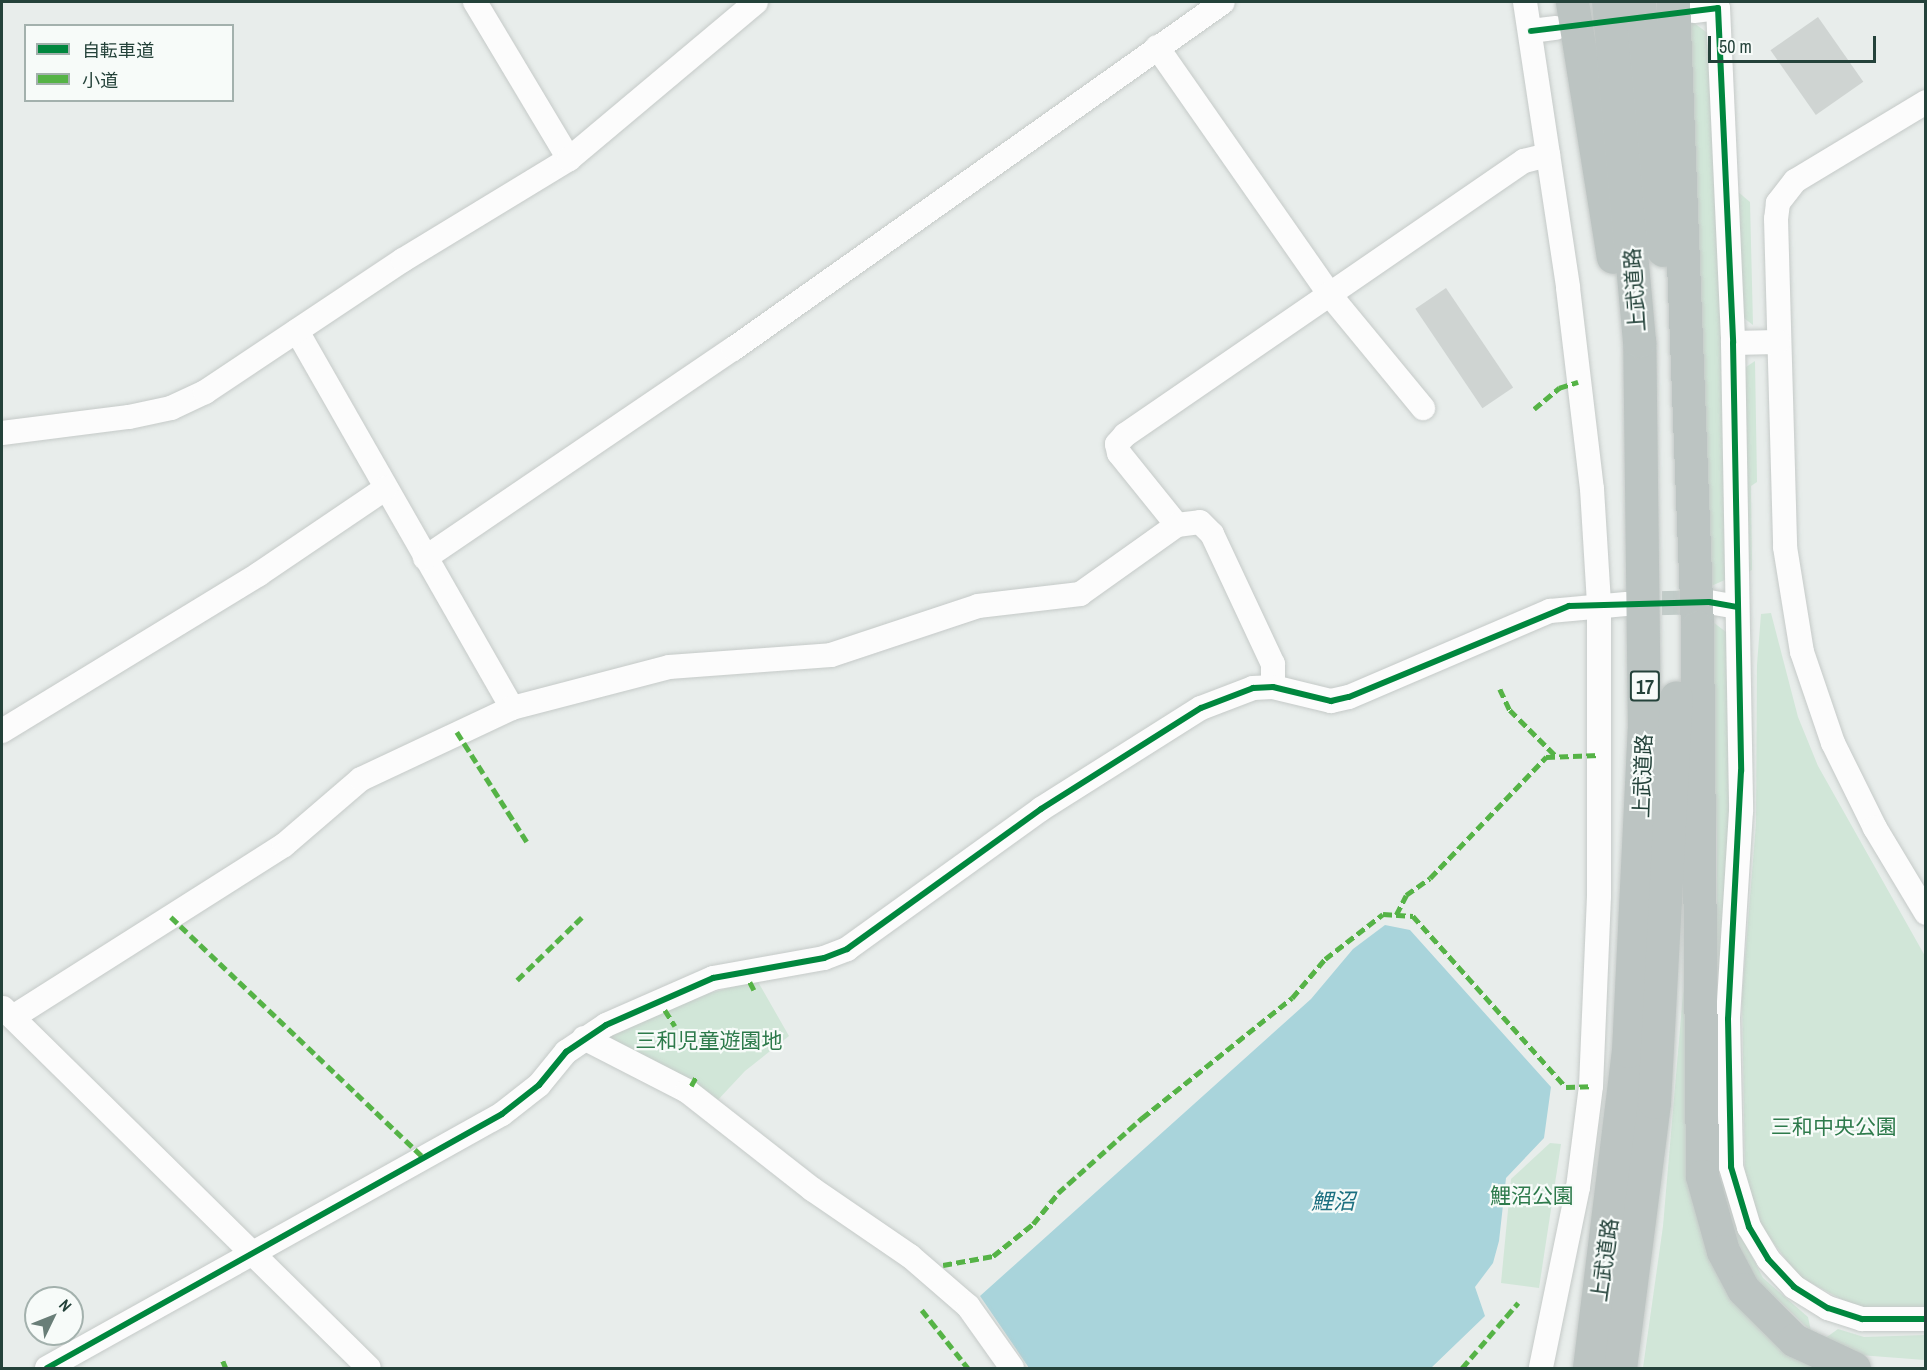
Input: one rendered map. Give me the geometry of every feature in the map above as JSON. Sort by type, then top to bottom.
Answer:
[{"type":"highway","name":"上武道路","points":[[1589,1368],[1623,1097],[1642,826],[1643,448],[1625,154],[1608,2]]},
{"type":"highway","name":"上武道路","points":[[1620,1368],[1640,1228],[1663,990],[1677,694],[1676,497],[1667,292],[1639,2]]},
{"type":"highway","points":[[1683,6],[1700,870],[1699,1137],[1706,1196],[1727,1261],[1758,1308],[1794,1340],[1854,1368]]},
{"type":"highway","points":[[1564,14],[1610,237],[1623,359],[1643,448]]},
{"type":"highway","points":[[1667,292],[1690,391],[1676,497]]},
{"type":"street","points":[[474,2],[569,159]]},
{"type":"street","points":[[2,434],[171,408],[205,392],[569,159],[756,2]]},
{"type":"street","points":[[425,558],[733,349],[1223,2]]},
{"type":"street","points":[[1525,2],[1531,31],[1592,489],[1599,603],[1599,896],[1591,1086],[1578,1187],[1540,1368]]},
{"type":"street","points":[[1683,6],[1718,8],[1733,344],[1741,846],[1728,1056],[1731,1167],[1749,1227],[1768,1259],[1811,1300],[1862,1319],[1926,1319]]},
{"type":"street","points":[[1531,31],[1564,14]]},
{"type":"street","points":[[1157,47],[1329,294],[1423,408]]},
{"type":"street","points":[[1926,102],[1784,191],[1776,219],[1785,547],[1802,652],[1833,743],[1875,828],[1926,913]]},
{"type":"street","points":[[1177,525],[1119,453],[1118,444],[1329,294],[1524,161],[1548,155]]},
{"type":"street","points":[[297,331],[512,708]]},
{"type":"street","points":[[1733,344],[1778,342]]},
{"type":"street","points":[[2,731],[259,574],[386,488]]},
{"type":"street","points":[[369,1368],[7,1012],[284,845],[361,779],[512,708],[669,667],[831,655],[978,606],[1080,594],[1177,525],[1200,522],[1212,534],[1273,664],[1274,687]]},
{"type":"street","points":[[1709,602],[1737,608]]},
{"type":"street","points":[[47,1368],[502,1113],[584,1038],[689,986],[847,949],[1134,746],[1201,708],[1253,688],[1274,687],[1310,699],[1349,697],[1550,611],[1599,603],[1626,604]]},
{"type":"street","points":[[584,1038],[687,1091],[812,1189],[910,1256],[968,1306],[1012,1368]]},
{"type":"green space","points":[[1686,2],[1692,2],[1694,23],[1709,34],[1725,353],[1727,579],[1709,587]]},
{"type":"green space","points":[[1737,191],[1750,202],[1753,325],[1740,315]]},
{"type":"green space","points":[[1755,361],[1757,482],[1751,486],[1752,570],[1747,573],[1743,369]]},
{"type":"green space","name":"三和中央公園","points":[[1771,613],[1798,717],[1818,766],[1925,956],[1926,1307],[1918,1309],[1856,1307],[1798,1276],[1759,1223],[1745,1176],[1742,997],[1756,823],[1757,664],[1761,614]]},
{"type":"green space","points":[[1709,619],[1726,632],[1737,1228],[1763,1278],[1808,1317],[1811,1331],[1758,1281],[1739,1247],[1722,1193],[1717,1160],[1717,837]]},
{"type":"green space","points":[[1691,967],[1691,1169],[1744,1313],[1767,1337],[1815,1368],[1643,1368],[1663,1226],[1683,994]]},
{"type":"green space","name":"三和児童遊園地","points":[[757,980],[789,1036],[745,1071],[715,1103],[610,1043],[609,1037],[689,999]]},
{"type":"green space","name":"鯉沼公園","points":[[1550,1143],[1561,1144],[1539,1288],[1501,1283],[1511,1179]]},
{"type":"green space","points":[[1838,1329],[1864,1337],[1925,1335],[1925,1360],[1859,1355],[1824,1339]]},
{"type":"water","name":"鯉沼","points":[[1385,925],[1410,930],[1551,1087],[1544,1138],[1506,1178],[1499,1241],[1493,1263],[1475,1287],[1485,1316],[1431,1368],[1029,1368],[980,1296],[1311,999],[1353,949]]},
{"type":"building","points":[[1818,17],[1863,82],[1816,115],[1770,50]]},
{"type":"building","points":[[1446,288],[1513,387],[1482,408],[1415,309]]},
{"type":"tunnel","points":[[1626,604],[1709,602]]},
{"type":"marked path","points":[[1534,409],[1559,388],[1578,382]]},
{"type":"marked path","points":[[1500,689],[1510,710],[1556,756]]},
{"type":"marked path","points":[[457,732],[529,845]]},
{"type":"marked path","points":[[1396,915],[1406,895],[1430,878],[1546,757],[1599,755]]},
{"type":"marked path","points":[[943,1265],[993,1256],[1033,1224],[1058,1193],[1142,1118],[1292,998],[1325,959],[1383,914],[1413,916],[1566,1087],[1591,1086]]},
{"type":"marked path","points":[[171,917],[423,1157]]},
{"type":"marked path","points":[[517,980],[582,917]]},
{"type":"marked path","points":[[750,982],[754,990]]},
{"type":"marked path","points":[[665,1010],[675,1026]]},
{"type":"marked path","points":[[691,1086],[696,1077]]},
{"type":"marked path","points":[[1462,1368],[1518,1303]]},
{"type":"marked path","points":[[922,1310],[968,1368]]},
{"type":"marked path","points":[[223,1361],[226,1368]]},
{"type":"cycle path","points":[[1531,31],[1718,8],[1733,343],[1741,771],[1728,1019],[1731,1167],[1749,1227],[1768,1259],[1794,1287],[1828,1308],[1862,1319],[1926,1319]]},
{"type":"cycle path","points":[[47,1368],[502,1114],[539,1085],[566,1052],[606,1025],[713,978],[824,958],[847,949],[1041,809],[1201,708],[1253,688],[1273,687],[1331,701],[1349,697],[1569,606],[1709,602],[1737,607]]}]
